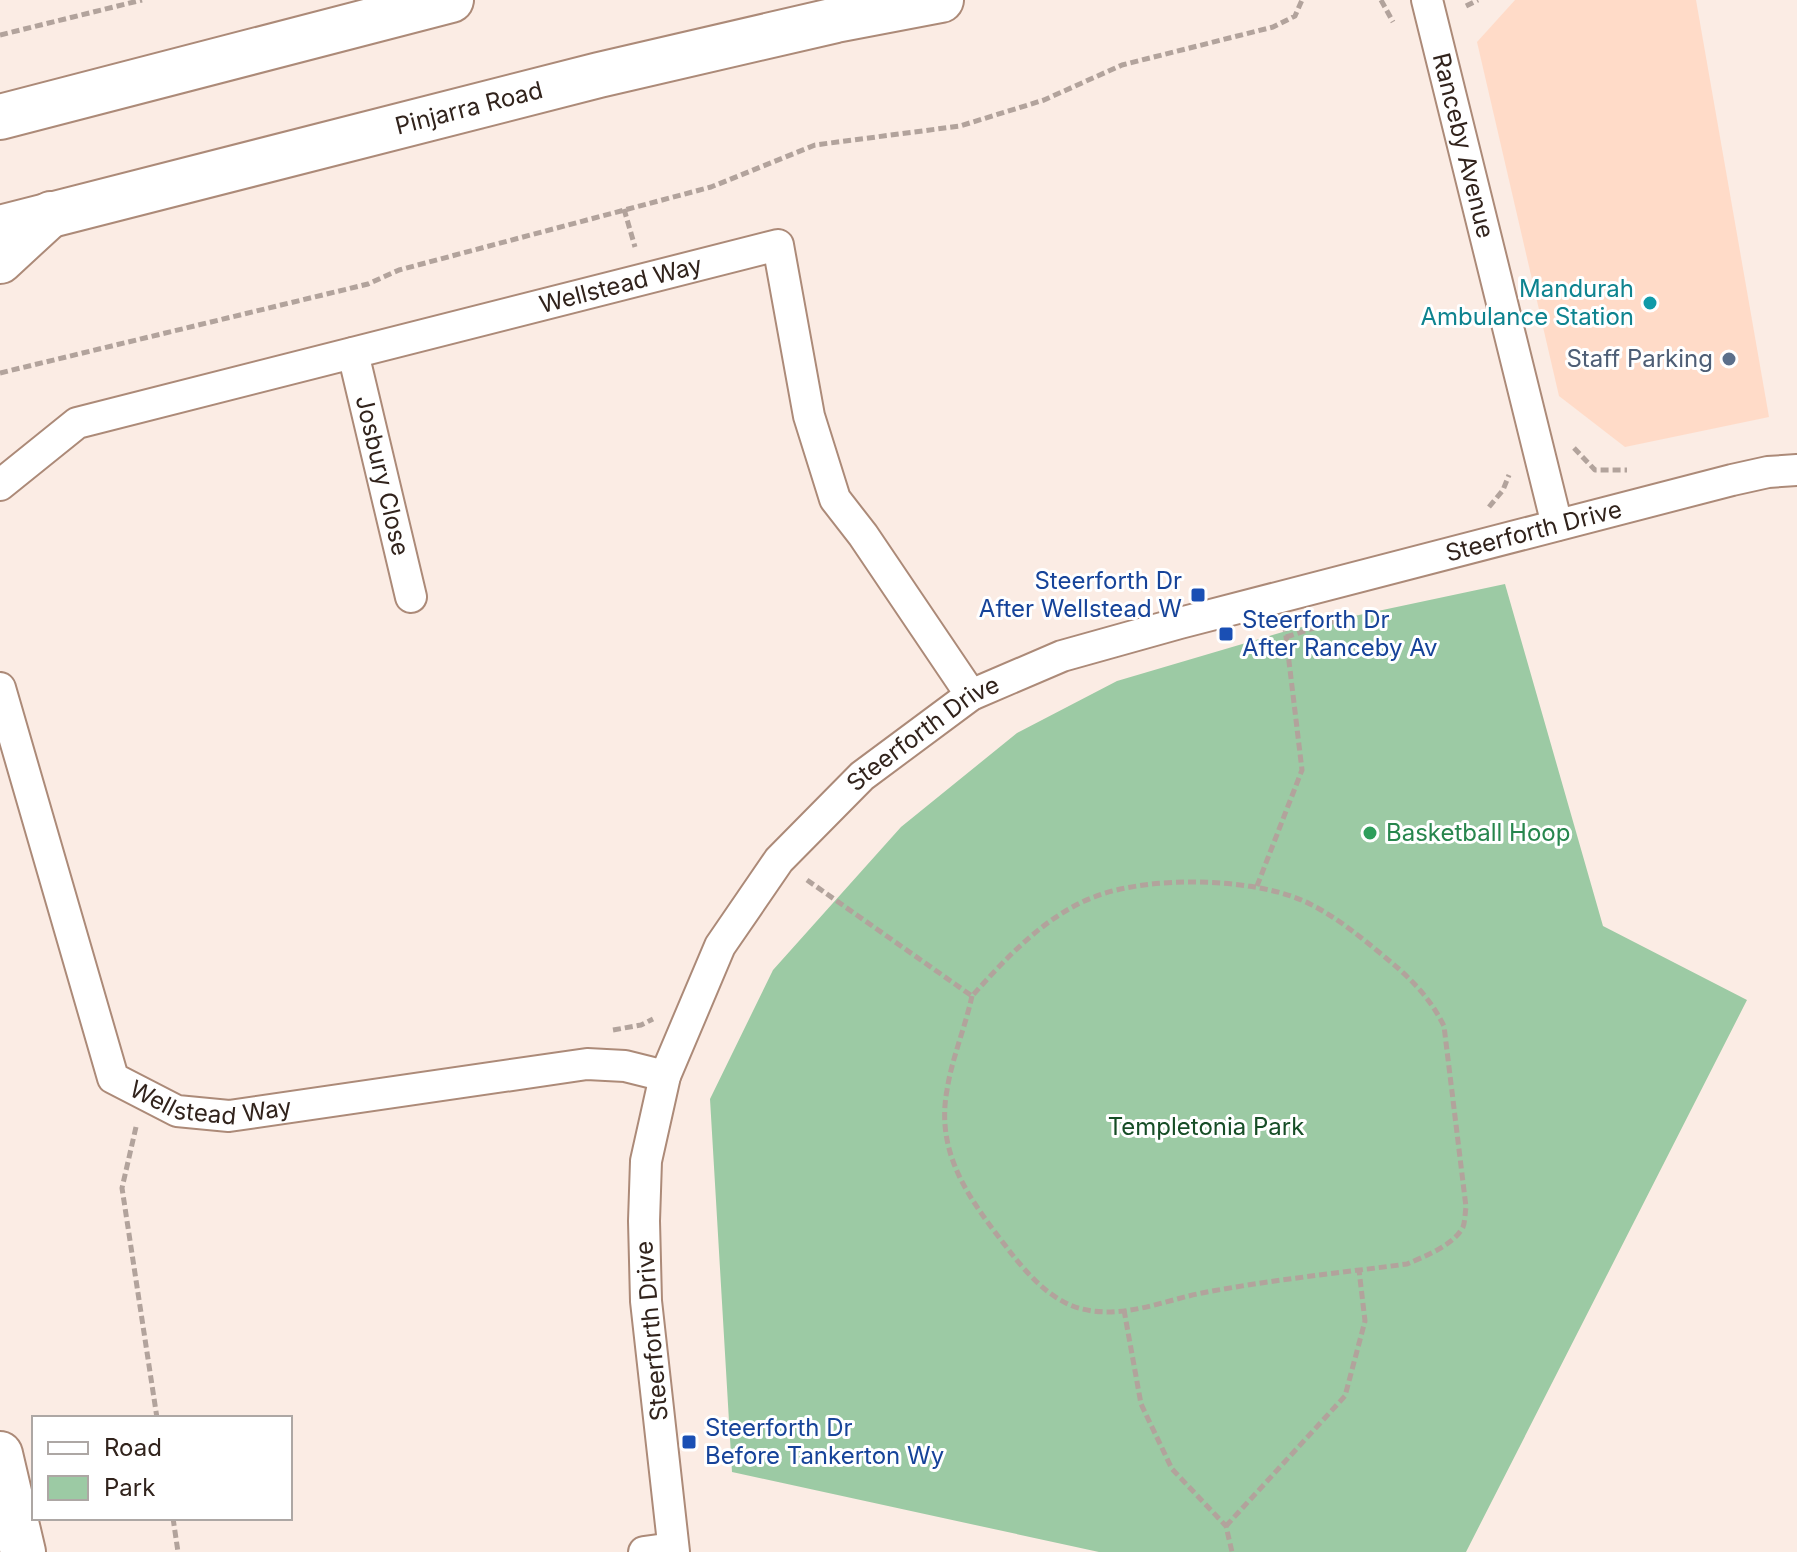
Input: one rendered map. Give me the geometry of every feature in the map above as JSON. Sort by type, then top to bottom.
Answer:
[{"type":"main road","points":[[0,117],[451,0]]},
{"type":"main road","name":"Pinjarra Road","points":[[0,228],[599,75],[836,20],[941,0]]},
{"type":"main road","points":[[0,261],[51,214]]},
{"type":"main road","points":[[0,1454],[23,1552]]},
{"type":"street","name":"Ranceby Avenue","points":[[1427,0],[1557,525]]},
{"type":"street","name":"Wellstead Way","points":[[0,485],[77,423],[778,245],[809,416],[835,499],[863,535],[971,695]]},
{"type":"street","name":"Josbury Close","points":[[353,353],[411,597]]},
{"type":"street","name":"Steerforth Drive","points":[[664,1551],[646,1301],[644,1221],[646,1161],[665,1076],[720,946],[779,860],[862,776],[971,695],[1062,656],[1732,480],[1768,472],[1797,470]]},
{"type":"street","name":"Wellstead Way","points":[[0,688],[113,1078],[177,1111],[229,1116],[587,1064],[625,1066],[665,1076]]},
{"type":"path","points":[[0,35],[142,0]]},
{"type":"path","points":[[0,373],[368,284],[399,270],[711,187],[815,145],[960,126],[1044,100],[1122,65],[1273,27],[1295,16],[1302,0]]},
{"type":"path","points":[[1381,0],[1393,22]]},
{"type":"path","points":[[1466,6],[1478,0]]},
{"type":"path","points":[[1257,886],[1302,770],[1280,597]]},
{"type":"path","points":[[803,877],[972,996]]},
{"type":"path","points":[[1169,883],[1257,886],[1308,903],[1362,938],[1415,982],[1432,1003],[1444,1026],[1466,1207],[1463,1226],[1452,1239],[1432,1253],[1407,1264],[1200,1293],[1172,1302],[1124,1310],[1082,1309],[1062,1301],[1038,1283],[990,1227],[966,1191],[950,1159],[946,1093],[972,996],[1004,960],[1048,923],[1094,897],[1139,886],[1169,883]]},
{"type":"path","points":[[146,1095],[122,1188],[157,1416]]},
{"type":"path","points":[[1226,1526],[1345,1396],[1365,1321],[1359,1270]]},
{"type":"path","points":[[1124,1310],[1141,1404],[1172,1469],[1226,1526],[1232,1552]]},
{"type":"path","points":[[173,1520],[178,1552]]},
{"type":"shaded area","points":[[1515,0],[1696,0],[1769,417],[1625,447],[1559,396],[1477,42]]},
{"type":"green space","name":"Templetonia Park","points":[[1505,584],[1603,926],[1747,1000],[1466,1552],[1099,1552],[732,1472],[710,1099],[773,970],[901,827],[1017,733],[1117,681],[1293,629]]},
{"type":"place","name":"Mandurah Ambulance Station","points":[[1650,303]]},
{"type":"place","name":"Staff Parking","points":[[1729,359]]},
{"type":"place","name":"Steerforth Dr After Wellstead W","points":[[1198,595]]},
{"type":"place","name":"Steerforth Dr After Ranceby Av","points":[[1226,634]]},
{"type":"place","name":"Basketball Hoop","points":[[1370,833]]},
{"type":"place","name":"Steerforth Dr Before Tankerton Wy","points":[[689,1442]]}]
